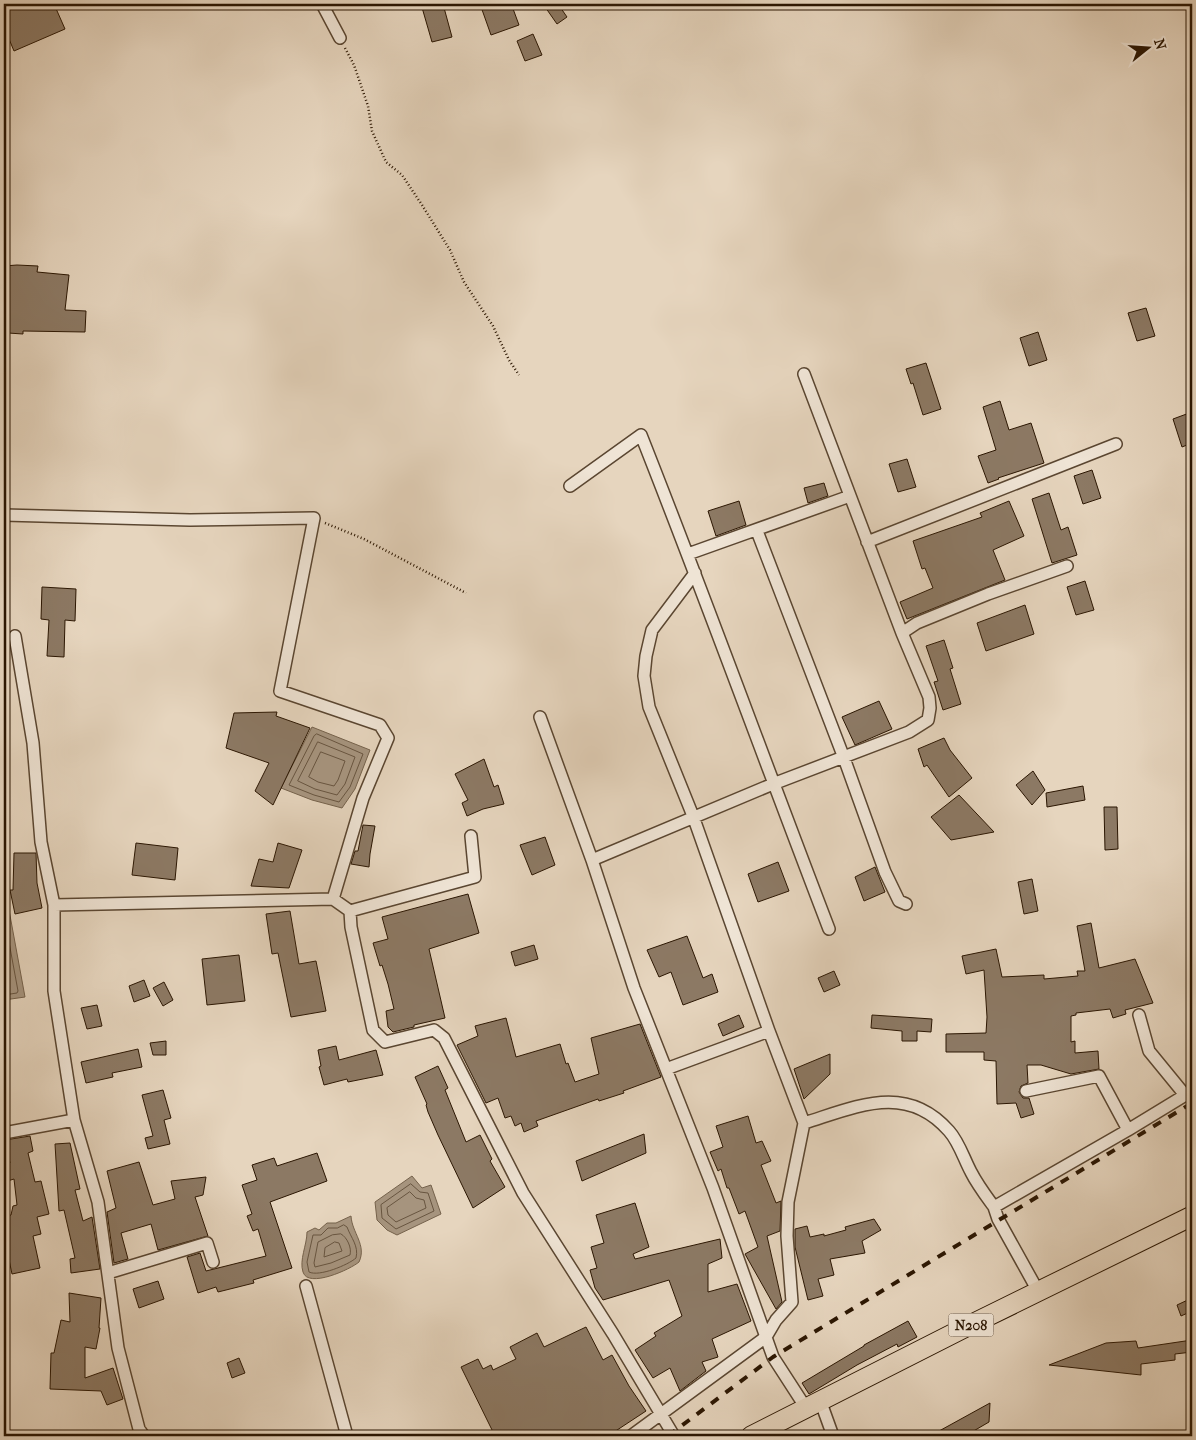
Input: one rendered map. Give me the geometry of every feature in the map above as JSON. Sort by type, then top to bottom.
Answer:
[{"type":"highway","name":"N208","points":[[751,1436],[1192,1216]]},
{"type":"street","points":[[322,4],[340,38]]},
{"type":"street","points":[[592,860],[693,816],[909,732],[928,720],[929,697],[902,633],[804,374]]},
{"type":"street","points":[[570,486],[641,435],[688,554],[829,929]]},
{"type":"street","points":[[868,542],[1116,444]]},
{"type":"street","points":[[688,554],[850,496]]},
{"type":"street","points":[[4,515],[190,520],[314,518],[280,691],[380,725],[388,738],[363,798],[333,899]]},
{"type":"street","points":[[756,531],[844,758],[885,872],[899,901],[906,904]]},
{"type":"street","points":[[902,633],[917,623],[988,594],[1067,566]]},
{"type":"street","points":[[631,1436],[766,1337],[776,1320],[792,1302],[787,1236],[788,1202],[804,1122],[769,1031],[693,816],[649,707],[644,676],[652,630],[695,573]]},
{"type":"street","points":[[15,636],[33,743],[41,842],[54,905],[54,991],[74,1120],[98,1202],[118,1348],[139,1429],[144,1436]]},
{"type":"street","points":[[540,717],[592,860],[634,988],[712,1188],[773,1357],[813,1404],[833,1436]]},
{"type":"street","points":[[350,911],[475,877],[470,836]]},
{"type":"street","points":[[54,905],[333,899],[350,911]]},
{"type":"street","points":[[350,911],[351,927],[373,1030],[385,1042],[434,1030],[444,1038],[523,1193],[613,1334],[674,1436]]},
{"type":"street","points":[[994,1207],[1189,1093],[1150,1051],[1139,1014]]},
{"type":"street","points":[[666,1069],[769,1031]]},
{"type":"street","points":[[1026,1091],[1099,1076],[1128,1130]]},
{"type":"street","points":[[804,1122],[868,1102],[903,1103],[929,1114],[950,1132],[972,1175],[994,1207],[998,1220],[1038,1292]]},
{"type":"street","points":[[4,1133],[74,1120]]},
{"type":"street","points":[[108,1273],[207,1243],[213,1262]]},
{"type":"street","points":[[306,1286],[347,1436]]},
{"type":"path","points":[[340,38],[354,65],[368,106],[372,131],[386,162],[402,175],[422,205],[450,250],[464,282],[493,326],[509,360],[519,375]]},
{"type":"path","points":[[314,518],[364,539],[466,593]]},
{"type":"water","points":[[312,727],[370,750],[355,789],[342,808],[312,800],[281,788]]},
{"type":"water","points":[[4,910],[9,910],[25,997],[4,1000]]},
{"type":"water","points":[[412,1176],[422,1188],[431,1185],[441,1214],[397,1235],[387,1230],[377,1220],[375,1202]]},
{"type":"water","points":[[351,1216],[360,1244],[361,1256],[359,1262],[348,1269],[330,1276],[313,1279],[307,1277],[303,1272],[302,1263],[307,1232],[315,1228],[319,1230],[327,1223],[336,1223]]},
{"type":"building","points":[[13,4],[54,4],[65,29],[14,51],[4,27],[4,8]]},
{"type":"building","points":[[421,4],[443,4],[452,37],[432,42]]},
{"type":"building","points":[[480,4],[501,4],[502,9],[512,6],[519,25],[491,35]]},
{"type":"building","points":[[543,4],[558,4],[567,17],[557,24]]},
{"type":"building","points":[[533,34],[542,55],[525,61],[517,41]]},
{"type":"building","points":[[4,266],[38,266],[37,272],[69,275],[65,310],[86,311],[85,332],[23,331],[23,334],[8,333],[9,284],[4,284]]},
{"type":"building","points":[[1146,308],[1155,336],[1137,341],[1128,313]]},
{"type":"building","points":[[1038,332],[1047,360],[1029,366],[1020,338]]},
{"type":"building","points":[[926,363],[941,409],[923,415],[913,383],[911,384],[906,369]]},
{"type":"building","points":[[1000,401],[1009,430],[1031,423],[1044,463],[988,483],[978,456],[996,450],[983,407]]},
{"type":"building","points":[[1192,412],[1192,443],[1182,447],[1173,419]]},
{"type":"building","points":[[907,459],[916,487],[898,492],[889,464]]},
{"type":"building","points":[[1092,470],[1101,498],[1083,504],[1074,476]]},
{"type":"building","points":[[824,483],[828,496],[808,503],[804,488]]},
{"type":"building","points":[[1049,493],[1061,530],[1068,527],[1077,555],[1052,563],[1032,499]]},
{"type":"building","points":[[739,501],[746,525],[716,536],[708,511]]},
{"type":"building","points":[[1009,501],[1024,536],[993,550],[1005,580],[907,619],[900,602],[933,588],[925,568],[922,569],[913,541],[982,517],[980,513]]},
{"type":"building","points":[[1085,581],[1094,610],[1076,615],[1067,587]]},
{"type":"building","points":[[42,587],[76,589],[75,621],[65,620],[64,657],[47,656],[49,620],[41,619]]},
{"type":"building","points":[[1025,605],[1034,634],[986,651],[977,623]]},
{"type":"building","points":[[944,640],[953,668],[950,669],[961,704],[943,710],[934,682],[938,681],[926,646]]},
{"type":"building","points":[[879,701],[892,729],[855,745],[842,717]]},
{"type":"building","points":[[277,712],[276,716],[310,728],[273,805],[255,791],[269,763],[226,748],[234,713]]},
{"type":"building","points":[[944,738],[950,750],[972,778],[949,797],[927,765],[924,767],[918,749]]},
{"type":"building","points":[[484,759],[494,787],[498,785],[504,804],[483,809],[467,816],[462,803],[468,800],[455,774]]},
{"type":"building","points":[[1033,771],[1045,790],[1032,805],[1016,785]]},
{"type":"building","points":[[1083,786],[1085,800],[1047,807],[1046,793]]},
{"type":"building","points":[[959,795],[994,832],[951,840],[931,817]]},
{"type":"building","points":[[1104,807],[1117,807],[1118,849],[1105,850]]},
{"type":"building","points":[[363,825],[375,826],[369,867],[351,864],[355,851],[358,851]]},
{"type":"building","points":[[545,837],[555,865],[532,875],[520,845]]},
{"type":"building","points":[[136,843],[178,848],[175,880],[132,875]]},
{"type":"building","points":[[278,843],[302,850],[289,888],[251,886],[259,859],[273,862]]},
{"type":"building","points":[[14,853],[36,853],[37,883],[42,908],[15,914],[10,890],[13,890]]},
{"type":"building","points":[[778,862],[789,891],[758,902],[748,874]]},
{"type":"building","points":[[875,867],[885,892],[864,901],[855,877]]},
{"type":"building","points":[[1032,879],[1038,911],[1024,914],[1018,882]]},
{"type":"building","points":[[468,894],[479,933],[429,949],[445,1018],[393,1032],[388,1027],[386,1011],[394,1009],[382,965],[380,966],[373,943],[388,939],[382,917]]},
{"type":"building","points":[[290,911],[299,964],[316,961],[326,1011],[291,1017],[278,953],[272,954],[266,914]]},
{"type":"building","points":[[1091,923],[1099,968],[1135,959],[1153,1003],[1125,1010],[1126,1014],[1113,1018],[1110,1009],[1076,1013],[1076,1015],[1071,1016],[1071,1042],[1075,1041],[1075,1053],[1098,1051],[1099,1069],[1071,1074],[1041,1065],[1027,1065],[1028,1083],[1021,1086],[1019,1092],[1023,1098],[1029,1098],[1034,1114],[1021,1118],[1016,1103],[997,1104],[996,1061],[984,1060],[984,1052],[946,1052],[946,1034],[986,1033],[987,1017],[984,970],[966,974],[962,956],[996,949],[1002,977],[1044,975],[1044,979],[1078,976],[1077,971],[1085,971],[1077,926]]},
{"type":"building","points":[[687,936],[703,978],[712,974],[718,992],[683,1005],[671,972],[659,977],[647,950]]},
{"type":"building","points":[[534,945],[538,959],[515,966],[511,952]]},
{"type":"building","points":[[239,955],[245,1001],[207,1005],[202,959]]},
{"type":"building","points":[[834,971],[840,985],[824,992],[818,978]]},
{"type":"building","points":[[144,980],[150,996],[134,1002],[129,986]]},
{"type":"building","points":[[164,982],[173,1000],[163,1006],[153,988]]},
{"type":"building","points":[[97,1005],[102,1026],[87,1029],[81,1008]]},
{"type":"building","points":[[739,1015],[744,1027],[723,1036],[718,1024]]},
{"type":"building","points":[[872,1015],[932,1019],[931,1032],[917,1031],[917,1041],[902,1041],[902,1031],[871,1028]]},
{"type":"building","points":[[506,1018],[516,1057],[560,1044],[566,1064],[568,1063],[575,1082],[599,1074],[591,1038],[640,1024],[661,1077],[623,1091],[624,1093],[599,1101],[598,1099],[536,1121],[538,1126],[524,1132],[521,1123],[515,1126],[511,1116],[505,1118],[498,1098],[486,1103],[457,1045],[478,1036],[475,1026]]},
{"type":"building","points":[[166,1041],[166,1055],[153,1055],[150,1043]]},
{"type":"building","points":[[336,1046],[339,1060],[376,1050],[383,1075],[348,1082],[347,1079],[324,1085],[319,1067],[321,1066],[318,1050]]},
{"type":"building","points":[[138,1049],[142,1067],[112,1073],[113,1077],[86,1083],[81,1062]]},
{"type":"building","points":[[830,1054],[830,1074],[804,1099],[794,1069]]},
{"type":"building","points":[[438,1066],[448,1088],[445,1090],[466,1142],[480,1135],[492,1159],[490,1161],[505,1187],[473,1208],[438,1135],[415,1077]]},
{"type":"building","points":[[163,1090],[171,1118],[164,1120],[170,1144],[148,1149],[145,1138],[153,1136],[142,1095]]},
{"type":"building","points":[[748,1116],[756,1143],[762,1141],[771,1161],[761,1165],[776,1203],[781,1201],[780,1231],[767,1236],[782,1302],[776,1309],[745,1254],[758,1247],[745,1211],[739,1214],[721,1169],[718,1171],[710,1152],[723,1147],[716,1126]]},
{"type":"building","points":[[644,1134],[646,1153],[582,1181],[576,1161]]},
{"type":"building","points":[[30,1136],[33,1151],[28,1153],[35,1182],[41,1181],[49,1214],[37,1217],[41,1234],[33,1236],[40,1268],[12,1274],[7,1250],[9,1249],[4,1227],[4,1217],[11,1215],[13,1206],[17,1205],[14,1179],[4,1182],[4,1165],[10,1163],[5,1140]]},
{"type":"building","points":[[70,1143],[80,1189],[75,1190],[83,1221],[92,1217],[100,1269],[71,1273],[70,1259],[75,1258],[64,1210],[59,1211],[55,1144]]},
{"type":"building","points":[[317,1153],[327,1181],[270,1202],[292,1268],[253,1280],[254,1283],[218,1292],[216,1287],[198,1293],[187,1257],[200,1253],[206,1271],[266,1256],[258,1229],[253,1231],[247,1216],[252,1214],[242,1185],[257,1180],[252,1165],[274,1158],[277,1166]]},
{"type":"building","points":[[139,1162],[153,1205],[175,1199],[171,1181],[206,1177],[203,1195],[195,1197],[208,1236],[158,1250],[151,1224],[121,1233],[128,1259],[114,1263],[107,1212],[116,1208],[107,1171]]},
{"type":"building","points":[[635,1203],[649,1247],[633,1254],[635,1259],[720,1239],[722,1258],[708,1264],[708,1292],[737,1284],[751,1321],[712,1339],[718,1357],[702,1362],[706,1371],[680,1391],[670,1368],[653,1378],[635,1350],[656,1336],[654,1333],[682,1316],[669,1280],[603,1300],[595,1288],[590,1270],[597,1268],[591,1247],[604,1243],[596,1215]]},
{"type":"building","points":[[874,1219],[881,1230],[862,1241],[865,1253],[830,1259],[834,1275],[818,1279],[823,1296],[808,1300],[795,1247],[795,1229],[807,1226],[810,1237],[824,1234],[824,1236],[846,1230],[845,1227]]},
{"type":"building","points":[[158,1281],[164,1299],[139,1308],[133,1289]]},
{"type":"building","points":[[69,1293],[101,1298],[100,1328],[96,1349],[85,1347],[85,1378],[113,1368],[123,1399],[107,1405],[101,1391],[50,1389],[51,1353],[54,1353],[61,1320],[70,1322]]},
{"type":"building","points":[[1192,1298],[1192,1311],[1181,1316],[1177,1305]]},
{"type":"building","points":[[908,1321],[917,1337],[898,1347],[897,1344],[857,1365],[809,1394],[802,1383]]},
{"type":"building","points":[[586,1327],[603,1360],[612,1355],[629,1386],[646,1411],[608,1436],[495,1436],[461,1367],[478,1359],[483,1369],[491,1365],[493,1370],[516,1359],[510,1347],[537,1333],[544,1347]]},
{"type":"building","points":[[1192,1340],[1192,1352],[1175,1354],[1175,1360],[1141,1364],[1141,1375],[1049,1365],[1106,1343],[1136,1341],[1138,1348]]},
{"type":"building","points":[[239,1358],[245,1373],[232,1378],[227,1363]]},
{"type":"building","points":[[990,1403],[989,1422],[965,1436],[930,1436]]},
{"type":"railway","points":[[668,1436],[773,1357],[1192,1103]]}]
